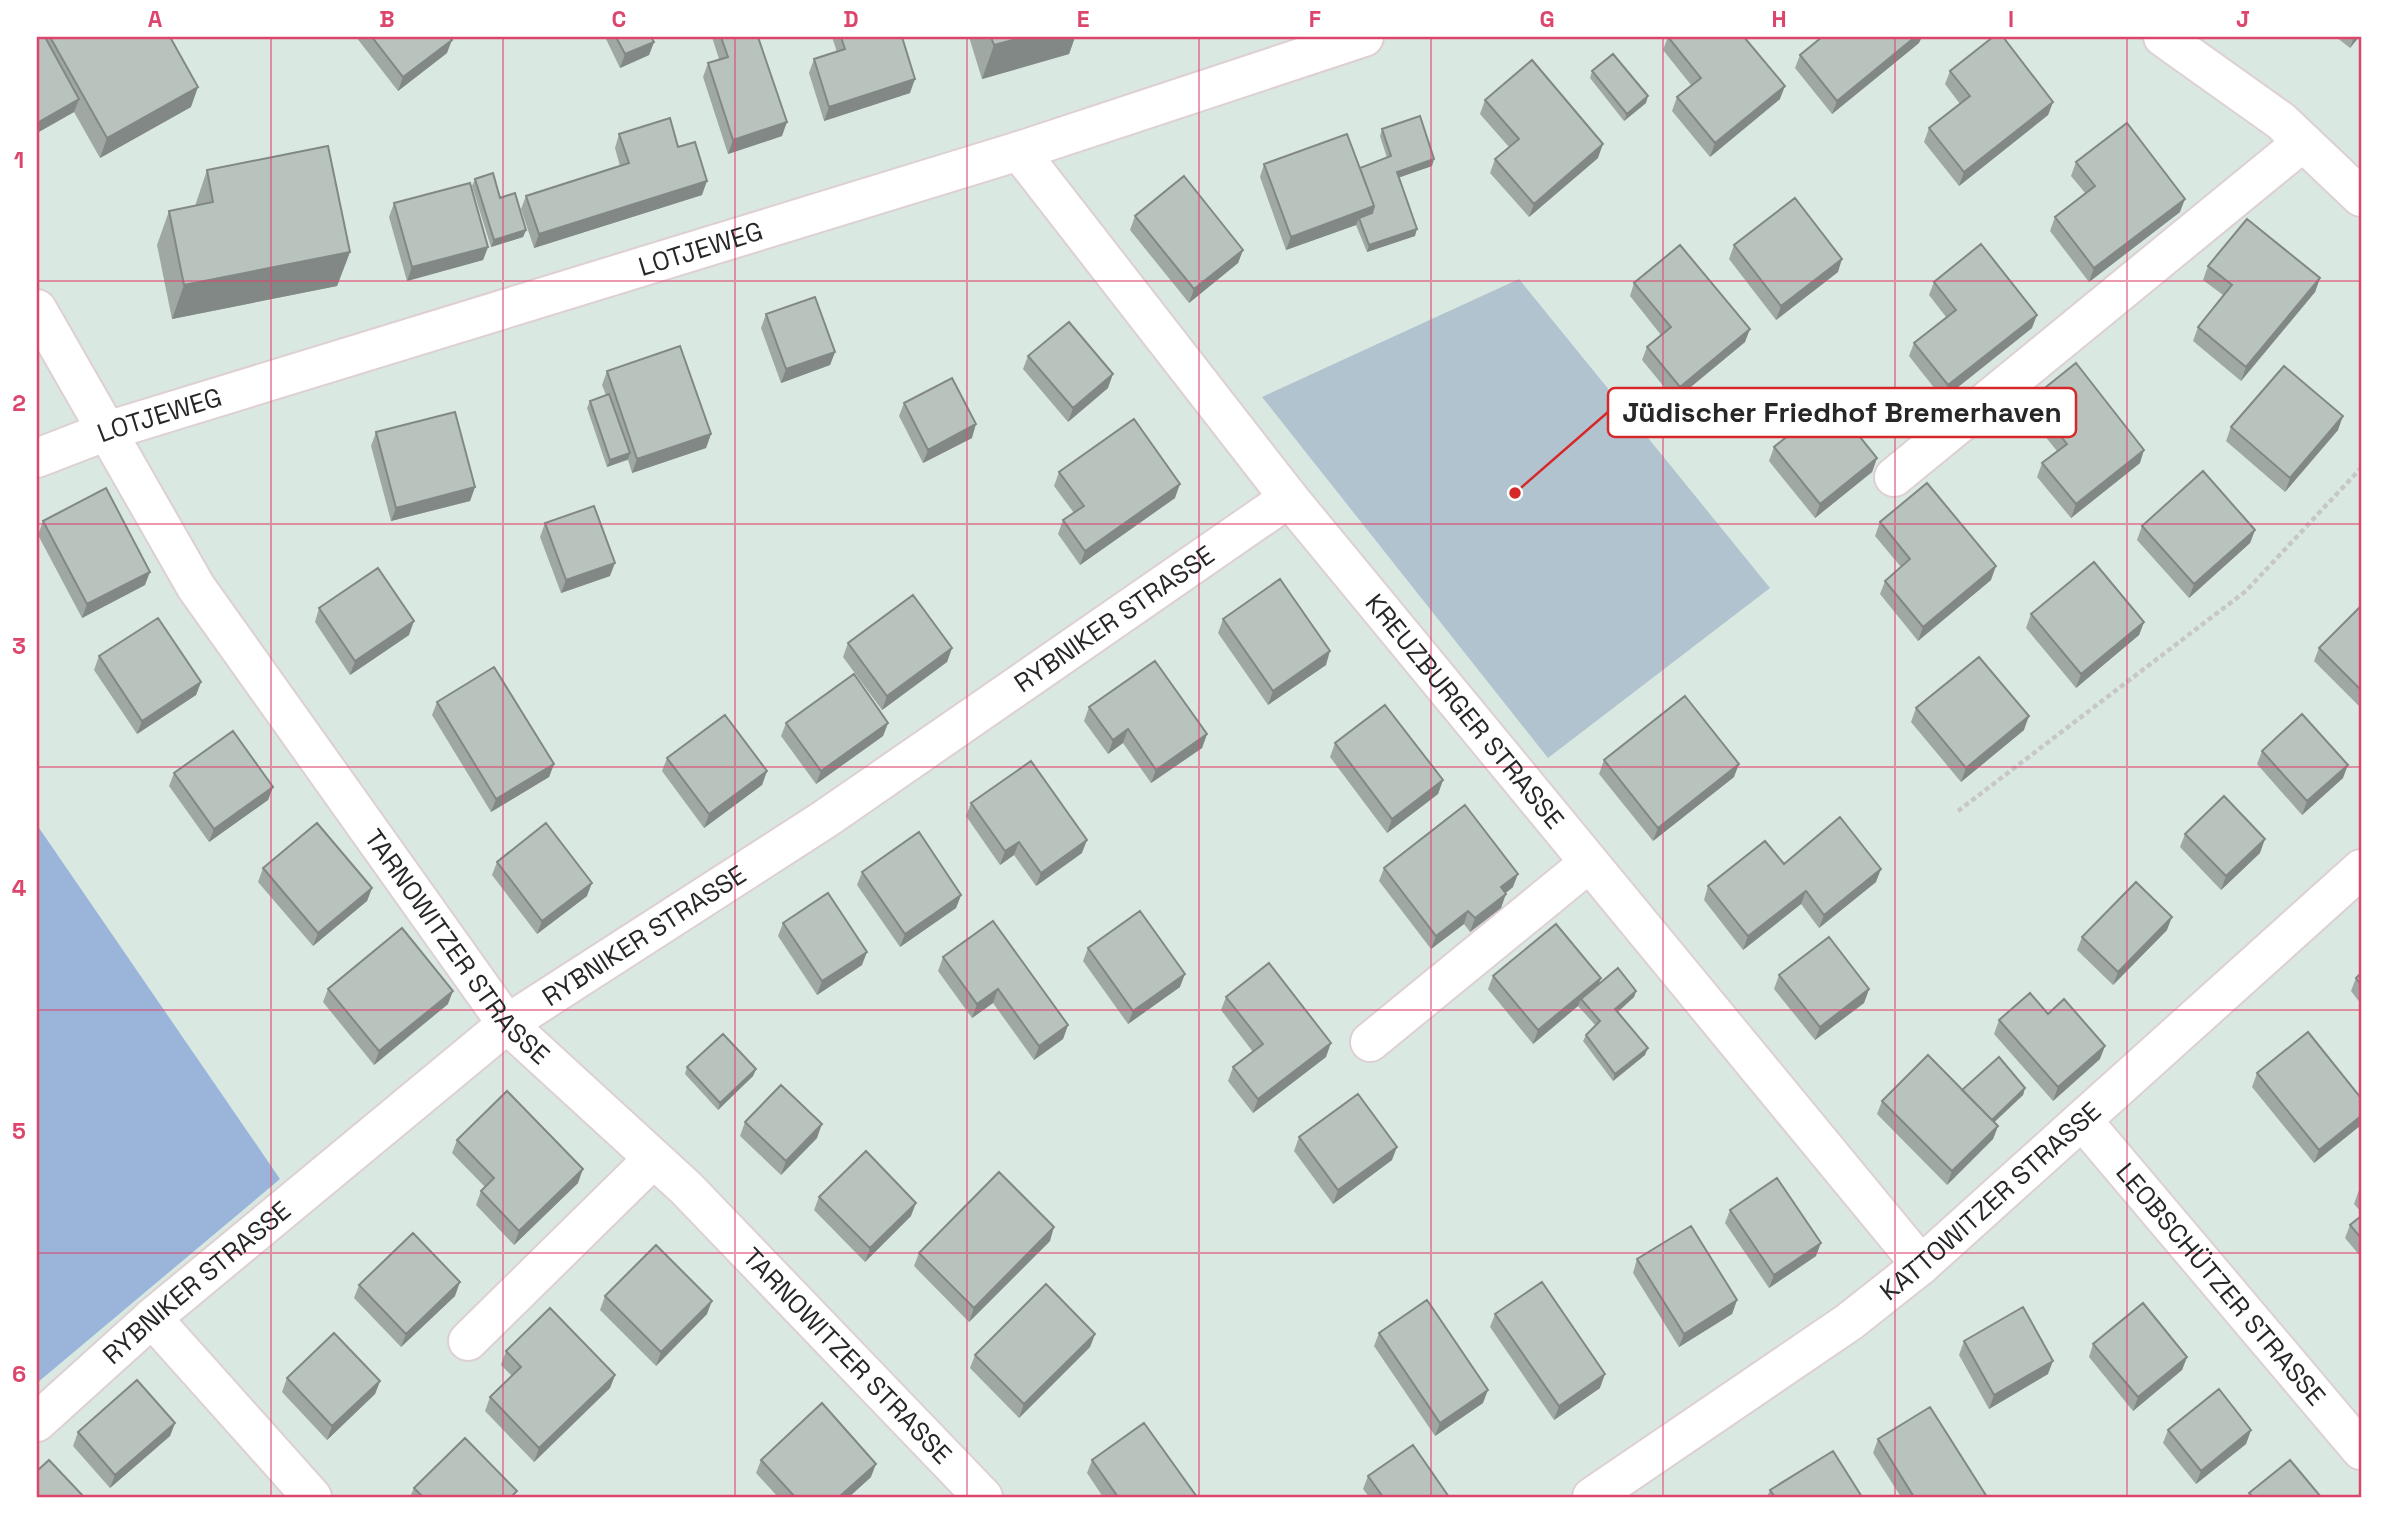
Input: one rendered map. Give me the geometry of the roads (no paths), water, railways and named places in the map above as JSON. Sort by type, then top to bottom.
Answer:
[{"type":"street","name":"LOTJEWEG","points":[[37,458],[107,431],[1019,151],[1364,37]]},
{"type":"street","points":[[2163,37],[2281,121],[2361,197]]},
{"type":"street","points":[[1894,477],[2303,142]]},
{"type":"street","name":"KREUZBURGER STRASSE","points":[[1019,151],[1289,498],[1921,1265]]},
{"type":"street","name":"TARNOWITZER STRASSE","points":[[37,309],[196,587],[507,1024],[686,1188],[983,1497]]},
{"type":"street","name":"RYBNIKER STRASSE","points":[[37,1422],[152,1318],[507,1024],[825,819],[1289,498]]},
{"type":"street","points":[[1370,1042],[1589,863]]},
{"type":"street","name":"KATTOWITZER STRASSE","points":[[1592,1497],[1849,1322],[1921,1265],[2361,869]]},
{"type":"street","name":"LEOBSCHÜTZER STRASSE","points":[[2082,1120],[2361,1450]]},
{"type":"street","points":[[468,1341],[653,1158]]},
{"type":"street","points":[[152,1318],[312,1497]]},
{"type":"place","name":"Jüdischer Friedhof Bremerhaven","points":[[1515,493]]}]
